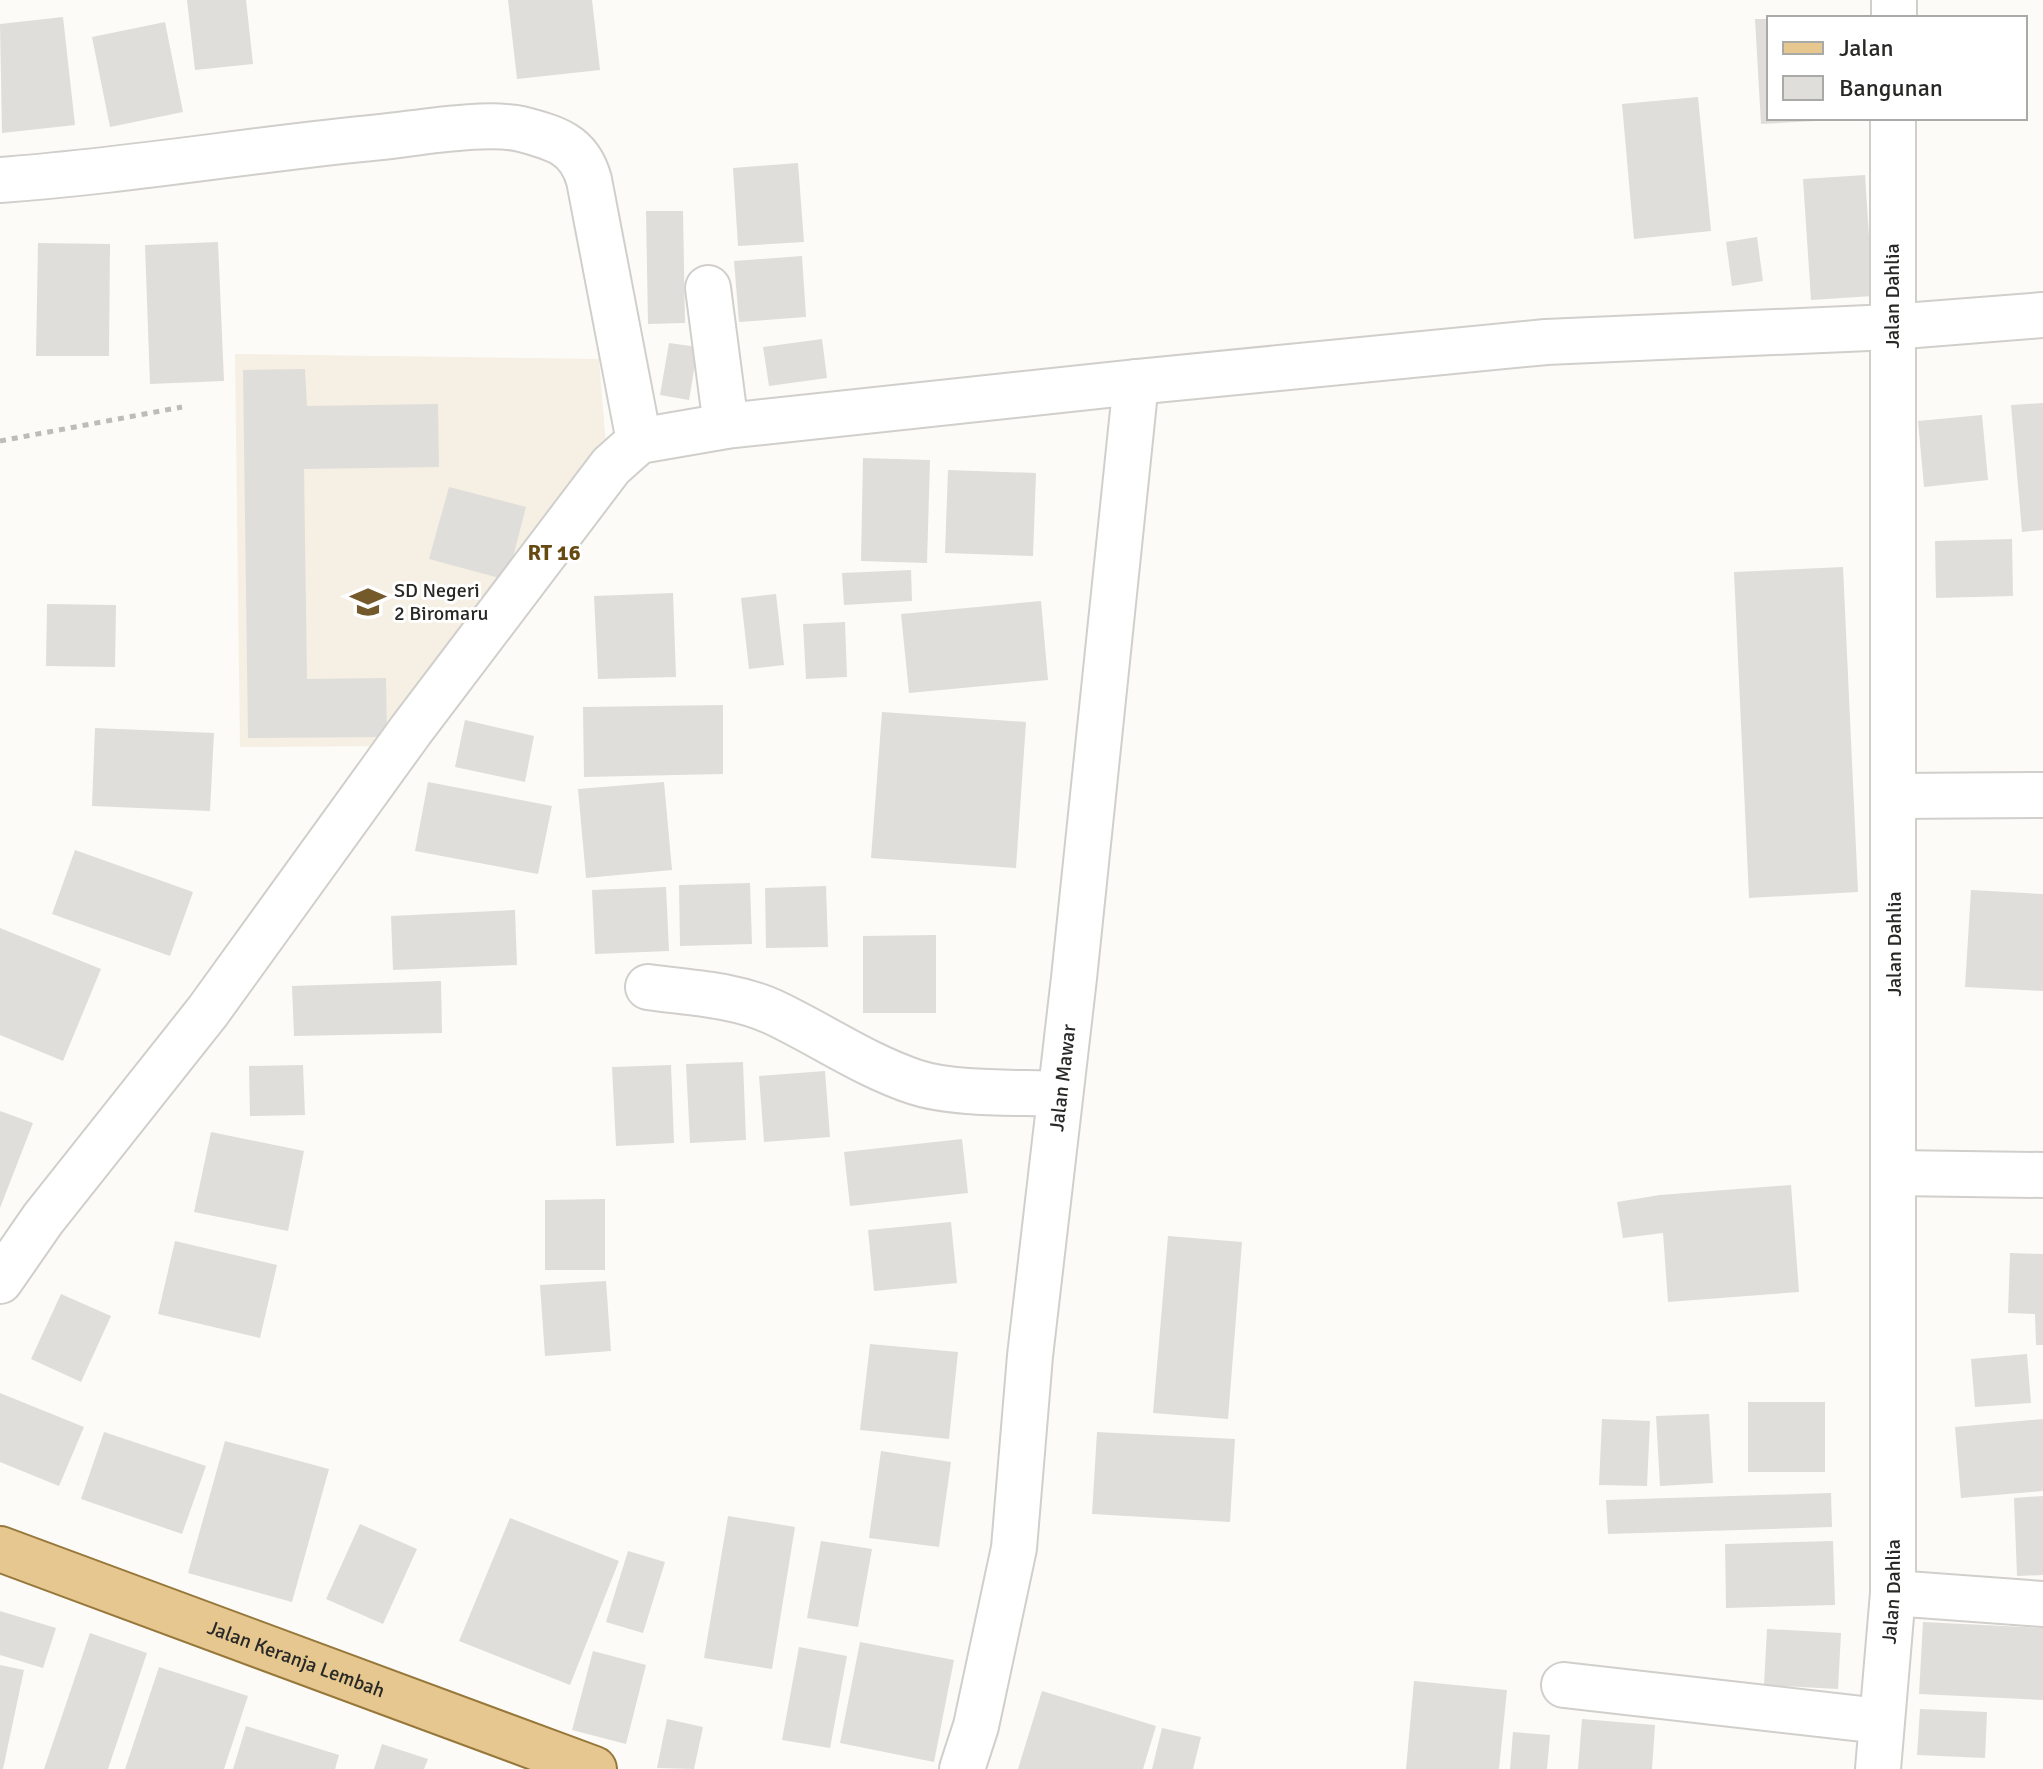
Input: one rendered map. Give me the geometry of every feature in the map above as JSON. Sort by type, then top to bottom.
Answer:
[{"type":"main road","name":"Jalan Keranja Lembah","points":[[0,1549],[594,1769]]},
{"type":"street","name":"Jalan Dahlia","points":[[1878,1769],[1893,1593],[1893,120]]},
{"type":"street","points":[[0,180],[282,146],[469,128],[518,128],[548,138],[570,147],[583,160],[639,441]]},
{"type":"street","points":[[708,288],[726,426]]},
{"type":"street","points":[[0,1281],[43,1219],[208,1011],[411,730],[611,466],[639,441],[726,426],[1546,342],[1891,327],[2043,315]]},
{"type":"street","name":"Jalan Mawar","points":[[962,1769],[976,1726],[1014,1548],[1030,1356],[1136,382]]},
{"type":"street","points":[[1893,796],[2043,795]]},
{"type":"street","points":[[648,987],[746,1002],[773,1012],[879,1069],[918,1083],[960,1089],[1060,1094]]},
{"type":"street","points":[[1895,1173],[2043,1175]]},
{"type":"street","points":[[1893,1593],[2043,1604]]},
{"type":"street","points":[[1564,1685],[1880,1721]]},
{"type":"path","points":[[0,441],[182,407]]},
{"type":"shaded area","name":"SD Negeri 2 Biromaru","points":[[235,354],[599,359],[607,458],[388,746],[240,747]]},
{"type":"building","points":[[187,0],[246,0],[253,64],[195,70]]},
{"type":"building","points":[[508,0],[592,0],[600,70],[517,79]]},
{"type":"building","points":[[63,17],[75,125],[2,133],[0,24]]},
{"type":"building","points":[[1755,19],[1767,19],[1767,120],[1815,121],[1761,124]]},
{"type":"building","points":[[165,22],[183,112],[110,127],[92,37]]},
{"type":"building","points":[[1698,97],[1711,231],[1634,239],[1622,104]]},
{"type":"building","points":[[798,163],[804,242],[738,246],[733,168]]},
{"type":"building","points":[[1865,175],[1873,296],[1811,300],[1803,179]]},
{"type":"building","points":[[646,211],[683,211],[685,323],[648,324]]},
{"type":"building","points":[[1757,237],[1763,281],[1732,286],[1726,242]]},
{"type":"building","points":[[218,242],[224,381],[150,384],[145,245]]},
{"type":"building","points":[[38,243],[110,244],[109,356],[36,356]]},
{"type":"building","points":[[802,256],[806,317],[739,322],[734,261]]},
{"type":"building","points":[[822,339],[827,378],[769,386],[763,347]]},
{"type":"building","points":[[669,343],[698,347],[689,400],[660,395]]},
{"type":"building","points":[[305,369],[307,406],[438,404],[439,467],[304,469],[307,679],[386,678],[387,737],[248,738],[243,370]]},
{"type":"building","points":[[2043,403],[2043,530],[2022,532],[2011,405]]},
{"type":"building","points":[[1982,415],[1988,480],[1924,487],[1918,421]]},
{"type":"building","points":[[863,458],[930,460],[927,563],[861,561]]},
{"type":"building","points":[[948,470],[1036,473],[1033,556],[945,553]]},
{"type":"building","points":[[449,487],[526,507],[507,580],[429,559]]},
{"type":"building","points":[[2012,539],[2013,596],[1936,598],[1935,541]]},
{"type":"building","points":[[1843,567],[1858,892],[1749,898],[1734,572]]},
{"type":"building","points":[[911,570],[912,601],[844,605],[842,573]]},
{"type":"building","points":[[673,593],[676,677],[598,679],[594,596]]},
{"type":"building","points":[[776,594],[784,665],[749,669],[741,598]]},
{"type":"building","points":[[1041,601],[1048,680],[909,693],[901,614]]},
{"type":"building","points":[[47,604],[116,605],[115,667],[46,666]]},
{"type":"building","points":[[845,622],[847,677],[806,679],[803,624]]},
{"type":"building","points":[[723,705],[723,774],[584,777],[583,707]]},
{"type":"building","points":[[882,712],[1026,722],[1016,868],[871,858]]},
{"type":"building","points":[[465,720],[534,736],[525,782],[455,767]]},
{"type":"building","points":[[95,728],[214,733],[210,811],[92,806]]},
{"type":"building","points":[[428,782],[552,806],[538,874],[415,851]]},
{"type":"building","points":[[664,782],[672,870],[586,878],[578,789]]},
{"type":"building","points":[[75,850],[193,892],[170,956],[52,914]]},
{"type":"building","points":[[750,883],[752,944],[680,946],[679,885]]},
{"type":"building","points":[[826,886],[828,947],[766,948],[765,888]]},
{"type":"building","points":[[666,887],[669,951],[595,954],[592,890]]},
{"type":"building","points":[[1971,890],[2043,894],[2043,991],[1965,987]]},
{"type":"building","points":[[515,910],[517,965],[393,970],[391,916]]},
{"type":"building","points":[[0,928],[101,969],[63,1061],[0,1035]]},
{"type":"building","points":[[936,935],[936,1013],[863,1013],[863,936]]},
{"type":"building","points":[[441,981],[442,1033],[294,1036],[292,986]]},
{"type":"building","points":[[743,1062],[746,1140],[690,1143],[686,1064]]},
{"type":"building","points":[[303,1065],[305,1115],[250,1116],[249,1066]]},
{"type":"building","points":[[671,1065],[674,1143],[616,1146],[612,1067]]},
{"type":"building","points":[[825,1071],[830,1137],[764,1142],[759,1076]]},
{"type":"building","points":[[0,1111],[33,1123],[0,1208]]},
{"type":"building","points":[[211,1132],[304,1151],[288,1231],[194,1212]]},
{"type":"building","points":[[962,1139],[968,1193],[850,1206],[844,1152]]},
{"type":"building","points":[[1791,1185],[1799,1292],[1668,1302],[1663,1233],[1623,1238],[1617,1202],[1660,1195]]},
{"type":"building","points":[[605,1199],[605,1270],[545,1270],[545,1200]]},
{"type":"building","points":[[951,1222],[957,1283],[874,1291],[868,1230]]},
{"type":"building","points":[[1168,1236],[1242,1242],[1228,1419],[1153,1413]]},
{"type":"building","points":[[175,1241],[277,1265],[260,1338],[158,1314]]},
{"type":"building","points":[[2010,1253],[2043,1254],[2043,1345],[2036,1345],[2035,1314],[2008,1313]]},
{"type":"building","points":[[606,1281],[611,1351],[545,1356],[540,1285]]},
{"type":"building","points":[[61,1294],[111,1316],[81,1382],[31,1359]]},
{"type":"building","points":[[870,1344],[958,1352],[949,1439],[860,1430]]},
{"type":"building","points":[[2027,1354],[2031,1403],[1975,1407],[1971,1359]]},
{"type":"building","points":[[0,1393],[84,1427],[59,1486],[0,1462]]},
{"type":"building","points":[[1748,1402],[1825,1402],[1825,1472],[1748,1472]]},
{"type":"building","points":[[1709,1414],[1713,1483],[1660,1486],[1656,1416]]},
{"type":"building","points":[[1602,1419],[1650,1421],[1647,1486],[1599,1485]]},
{"type":"building","points":[[2043,1419],[2043,1491],[1961,1498],[1955,1427]]},
{"type":"building","points":[[104,1432],[206,1466],[182,1534],[81,1499]]},
{"type":"building","points":[[1097,1432],[1235,1439],[1230,1522],[1092,1514]]},
{"type":"building","points":[[225,1441],[329,1469],[292,1602],[188,1573]]},
{"type":"building","points":[[881,1451],[951,1462],[939,1547],[869,1538]]},
{"type":"building","points":[[1831,1493],[1832,1527],[1608,1534],[1606,1500]]},
{"type":"building","points":[[2043,1496],[2043,1575],[2017,1576],[2014,1498]]},
{"type":"building","points":[[728,1516],[795,1527],[772,1669],[704,1658]]},
{"type":"building","points":[[510,1518],[619,1561],[570,1685],[459,1641]]},
{"type":"building","points":[[360,1524],[417,1549],[383,1624],[326,1599]]},
{"type":"building","points":[[821,1541],[872,1549],[858,1627],[807,1618]]},
{"type":"building","points":[[1833,1541],[1835,1605],[1726,1608],[1725,1544]]},
{"type":"building","points":[[628,1551],[665,1562],[643,1633],[606,1622]]},
{"type":"building","points":[[0,1611],[56,1628],[43,1668],[0,1655]]},
{"type":"building","points":[[1923,1622],[2043,1628],[2043,1700],[1919,1694]]},
{"type":"building","points":[[1767,1629],[1841,1633],[1838,1689],[1764,1685]]},
{"type":"building","points":[[90,1633],[147,1653],[108,1769],[44,1769]]},
{"type":"building","points":[[860,1642],[954,1660],[934,1762],[840,1743]]},
{"type":"building","points":[[799,1647],[847,1656],[830,1748],[782,1740]]},
{"type":"building","points":[[593,1651],[646,1665],[626,1744],[572,1730]]},
{"type":"building","points":[[0,1665],[24,1670],[3,1769],[0,1769]]},
{"type":"building","points":[[159,1667],[248,1696],[224,1769],[125,1769]]},
{"type":"building","points":[[1414,1681],[1507,1690],[1499,1769],[1406,1769]]},
{"type":"building","points":[[1042,1691],[1156,1726],[1143,1769],[1018,1769]]},
{"type":"building","points":[[1920,1709],[1987,1712],[1985,1758],[1917,1755]]},
{"type":"building","points":[[667,1719],[703,1727],[694,1769],[657,1768]]},
{"type":"building","points":[[1582,1719],[1655,1725],[1652,1769],[1578,1769]]},
{"type":"building","points":[[246,1726],[339,1755],[335,1769],[233,1769]]},
{"type":"building","points":[[1162,1728],[1201,1737],[1193,1769],[1152,1769]]},
{"type":"building","points":[[1513,1732],[1550,1735],[1547,1769],[1510,1769]]},
{"type":"building","points":[[382,1744],[428,1759],[424,1769],[374,1769]]},
{"type":"place","name":"SD Negeri 2 Biromaru","points":[[368,602]]},
{"type":"district","name":"RT 16","points":[[554,552]]}]
